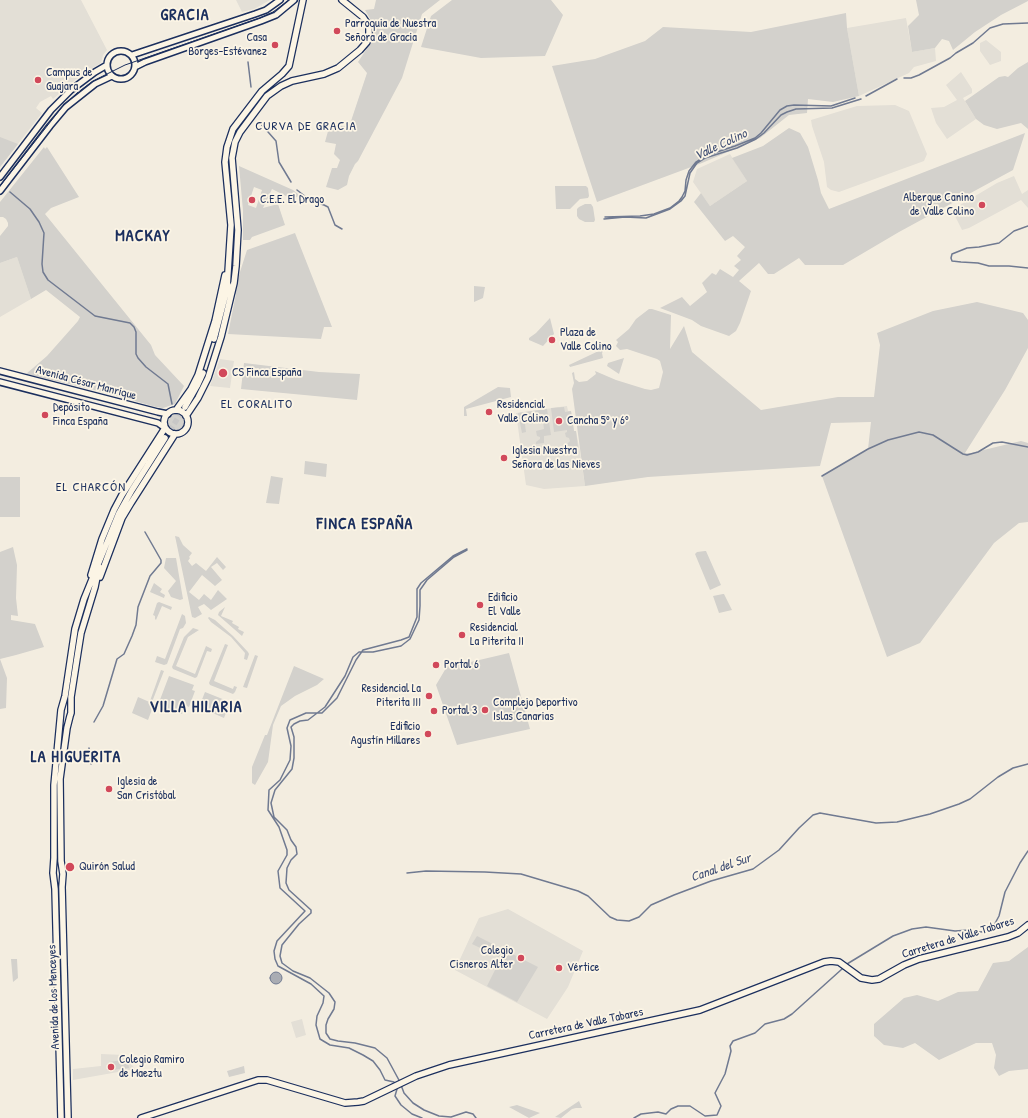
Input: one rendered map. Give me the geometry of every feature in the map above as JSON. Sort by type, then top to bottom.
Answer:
[{"type":"main road","points":[[281,86],[284,72],[290,61],[302,0]]},
{"type":"main road","points":[[186,416],[205,385],[222,338],[234,283],[237,254],[237,218],[232,158],[234,146],[240,132],[267,96],[281,86],[324,74],[338,68],[360,50],[367,42],[369,26],[364,17],[342,0]]},
{"type":"main road","points":[[284,72],[292,82]]},
{"type":"main road","points":[[227,288],[231,226],[226,162],[229,139],[233,129],[262,91],[284,72]]},
{"type":"main road","points":[[54,870],[57,868],[63,873],[60,878],[56,879],[53,873],[54,785],[62,710],[73,642],[84,599],[109,520],[122,495],[165,428],[164,419],[168,414],[176,410],[191,389],[198,375],[215,321],[230,251]]},
{"type":"main road","points":[[185,407],[202,374],[219,325],[227,288],[237,254]]},
{"type":"main road","points":[[165,428],[167,431],[174,434],[180,434],[185,430],[188,424],[186,416],[184,413],[176,410]]},
{"type":"main road","points":[[89,607],[122,518],[174,434]]},
{"type":"main road","points":[[84,599],[100,562],[111,531],[124,503],[165,438]]},
{"type":"main road","points":[[62,710],[63,716],[70,716],[72,713],[71,697],[81,633],[97,580],[100,562]]},
{"type":"main road","points":[[62,710],[65,706],[69,706],[71,708]]},
{"type":"main road","name":"Avenida de los Menceyes","points":[[68,1118],[60,779],[70,716]]},
{"type":"main road","name":"Avenida de los Menceyes","points":[[54,877],[61,1118]]},
{"type":"main road","name":"Carretera de Valle Tabares","points":[[141,1118],[258,1080],[267,1080],[345,1103],[364,1101],[416,1076],[455,1063],[700,1010],[824,962],[839,962],[862,978],[872,980],[879,979],[904,965],[919,959],[1008,937],[1018,933],[1028,926]]},
{"type":"street","points":[[132,55],[260,12],[280,0]]},
{"type":"street","points":[[135,67],[276,15],[294,0]]},
{"type":"street","points":[[120,50],[126,51],[132,55],[135,61],[135,67],[132,74],[127,78],[117,78],[112,76],[108,70],[108,59],[115,52],[120,50]]},
{"type":"street","points":[[0,177],[52,110],[71,90],[107,65]]},
{"type":"street","points":[[0,191],[66,107],[94,84],[112,76]]},
{"type":"street","name":"Avenida César Manrique","points":[[0,371],[168,414]]},
{"type":"street","name":"Avenida César Manrique","points":[[0,382],[158,423],[165,428]]},
{"type":"street","points":[[68,399],[71,390]]},
{"type":"shaded area","name":"Campus de Guajara","points":[[0,0],[81,0],[107,50],[103,55],[101,63],[81,75],[53,99],[51,96],[40,102],[36,108],[42,113],[0,167]]},
{"type":"shaded area","points":[[236,0],[270,0],[254,9],[242,12]]},
{"type":"shaded area","points":[[376,0],[440,0],[422,14],[402,78],[355,164],[349,176],[347,185],[338,190],[326,187],[332,168],[337,168],[340,160],[334,154],[336,144],[325,142],[330,124],[349,127],[367,73],[358,62],[366,50],[372,36],[372,22],[365,10],[374,9]]},
{"type":"shaded area","points":[[452,0],[551,0],[563,15],[545,56],[481,58],[421,47],[431,16]]},
{"type":"shaded area","points":[[916,0],[1028,1],[1001,15],[975,32],[953,50],[949,41],[942,39],[935,48],[912,52],[908,26],[919,15]]},
{"type":"shaded area","points":[[846,13],[847,28],[859,96],[833,102],[808,99],[807,113],[789,115],[760,138],[702,163],[597,202],[552,66],[595,59],[645,41],[663,27],[751,32]]},
{"type":"shaded area","points":[[906,18],[912,52],[935,48],[936,61],[914,67],[909,73],[859,96],[847,28]]},
{"type":"shaded area","points":[[986,40],[1001,52],[1001,61],[990,65],[980,51],[980,43]]},
{"type":"shaded area","points":[[1028,62],[1028,129],[1021,123],[997,129],[984,125],[976,119],[965,101],[999,77],[1008,77]]},
{"type":"shaded area","points":[[961,72],[972,89],[972,93],[963,98],[976,119],[947,139],[936,123],[931,108],[944,107],[957,100],[946,85]]},
{"type":"shaded area","points":[[895,105],[909,111],[927,154],[924,161],[839,192],[831,190],[827,187],[824,162],[811,120],[857,106]]},
{"type":"shaded area","points":[[789,128],[800,133],[808,147],[821,193],[829,209],[1025,133],[1013,170],[899,232],[843,265],[805,265],[799,258],[774,274],[768,274],[759,263],[739,281],[751,291],[740,323],[736,331],[729,336],[701,326],[692,320],[660,308],[682,297],[690,306],[707,292],[702,283],[712,273],[716,275],[720,269],[733,277],[739,270],[734,266],[741,260],[737,256],[745,247],[733,236],[725,241],[694,202],[701,193],[710,206],[747,181],[732,158],[763,146]]},
{"type":"shaded area","points":[[0,137],[18,144],[0,167]]},
{"type":"shaded area","points":[[44,147],[45,149],[47,147],[79,197],[51,208],[45,214],[151,345],[155,355],[184,386],[175,404],[163,408],[156,407],[99,391],[26,374],[47,356],[80,317],[46,290],[31,299],[17,257],[0,263],[0,236],[8,226],[8,223],[6,219],[0,217],[0,202]]},
{"type":"shaded area","points":[[730,154],[747,181],[710,206],[693,182],[697,169]]},
{"type":"shaded area","points":[[239,166],[293,190],[299,196],[292,199],[272,189],[263,208],[278,204],[285,225],[252,237],[250,240],[243,240],[243,211]],"holes":[[[254,187],[262,190],[256,208],[248,205]]]},
{"type":"shaded area","points":[[1014,176],[1022,194],[1028,190],[1028,208],[1021,200],[969,228],[962,230],[953,212],[955,208],[997,183]]},
{"type":"shaded area","points":[[555,186],[586,186],[588,188],[589,196],[588,198],[580,199],[570,209],[556,209]]},
{"type":"shaded area","points":[[585,204],[591,204],[593,207],[594,222],[585,222],[577,216],[577,209]]},
{"type":"shaded area","points":[[295,233],[332,327],[324,327],[321,339],[228,334],[236,294],[233,294],[247,250]]},
{"type":"shaded area","points":[[17,257],[31,299],[0,317],[0,263]]},
{"type":"shaded area","points":[[474,286],[485,287],[483,298],[474,302]]},
{"type":"shaded area","points":[[977,302],[1023,313],[1028,320],[1028,348],[1005,390],[965,453],[971,453],[1021,441],[1028,443],[1028,522],[1019,523],[994,543],[920,643],[887,657],[822,476],[868,449],[871,422],[831,423],[820,466],[648,477],[585,486],[572,389],[574,383],[572,373],[574,372],[575,379],[579,382],[587,381],[596,374],[595,371],[616,380],[645,389],[651,390],[659,388],[663,372],[660,361],[627,349],[620,350],[616,346],[618,342],[616,340],[629,329],[636,319],[649,309],[671,315],[670,349],[684,326],[692,352],[761,410],[838,397],[874,397],[880,345],[877,333],[933,311]]},
{"type":"shaded area","points":[[550,318],[554,334],[543,346],[529,340],[529,338],[536,333]]},
{"type":"shaded area","points":[[605,348],[602,353],[603,358],[570,367],[569,365]]},
{"type":"shaded area","points":[[624,358],[619,374],[607,366],[608,363]]},
{"type":"shaded area","name":"CS Finca España","points":[[220,359],[234,361],[230,388],[210,386]]},
{"type":"shaded area","points":[[244,363],[319,372],[360,374],[357,400],[241,389]]},
{"type":"shaded area","points":[[498,387],[510,388],[511,397],[466,409],[467,416],[464,416],[464,407]]},
{"type":"shaded area","points":[[567,406],[568,411],[571,411],[574,431],[576,431],[585,486],[544,489],[526,485],[516,413]]},
{"type":"shaded area","points":[[564,407],[565,412],[571,411],[578,447],[567,448],[567,444],[570,441],[569,438],[566,437],[565,433],[567,430],[554,432],[551,408]]},
{"type":"shaded area","points":[[547,409],[551,435],[544,436],[544,443],[536,444],[540,437],[537,436],[536,431],[544,429],[542,414],[524,417],[526,432],[522,433],[518,413]]},
{"type":"shaded area","points":[[172,413],[180,413],[185,418],[183,429],[180,431],[172,431],[167,426],[167,418]]},
{"type":"shaded area","points":[[305,461],[327,464],[326,477],[304,474]]},
{"type":"shaded area","points":[[271,476],[283,478],[279,504],[266,503]]},
{"type":"shaded area","points":[[0,477],[20,477],[20,517],[0,517]]},
{"type":"shaded area","points":[[175,536],[179,537],[183,545],[192,553],[188,561],[192,566],[196,563],[206,571],[217,557],[226,567],[223,570],[217,563],[211,567],[222,580],[215,586],[202,575],[189,592],[199,600],[204,594],[211,600],[218,590],[227,599],[211,610],[204,604],[198,607],[202,614],[195,618],[192,617]]},
{"type":"shaded area","points":[[13,547],[17,565],[16,598],[18,616],[11,615],[11,620],[35,624],[44,647],[0,659],[0,552]]},
{"type":"shaded area","points":[[706,551],[721,585],[710,590],[695,554],[697,552]]},
{"type":"shaded area","points":[[166,558],[176,558],[183,599],[180,600],[171,597],[168,591],[176,581],[164,568]]},
{"type":"shaded area","points":[[154,583],[162,589],[160,592],[165,595],[164,598],[150,592]]},
{"type":"shaded area","points":[[724,594],[732,610],[719,613],[713,596]]},
{"type":"shaded area","points":[[159,602],[172,607],[171,610],[162,606],[156,620],[155,616],[153,615],[157,603]]},
{"type":"shaded area","points":[[225,607],[221,616],[233,621],[232,623],[239,627],[238,629],[244,632],[242,636],[218,615],[219,612]]},
{"type":"shaded area","points":[[182,614],[185,616],[186,623],[183,628],[180,629],[167,664],[164,665],[155,662],[157,656],[165,659]]},
{"type":"shaded area","points":[[209,617],[215,620],[233,636],[248,652],[249,654],[247,660],[244,659],[245,653],[231,637],[211,622],[208,618]]},
{"type":"shaded area","points":[[193,628],[199,630],[188,637],[176,666],[195,674],[206,646],[212,649],[211,652],[207,651],[197,677],[195,678],[173,669],[172,667],[184,637]]},
{"type":"shaded area","points":[[225,644],[228,645],[214,681],[233,689],[234,686],[237,687],[233,694],[210,685],[209,683]]},
{"type":"shaded area","name":"Complejo Deportivo Islas Canarias","points":[[509,653],[530,729],[457,745],[436,685],[449,663],[458,665]]},
{"type":"shaded area","points":[[255,655],[258,656],[247,688],[243,687]]},
{"type":"shaded area","points":[[0,659],[7,678],[6,708],[0,709]]},
{"type":"shaded area","points":[[294,666],[324,679],[317,685],[295,696],[281,706],[273,725],[268,762],[255,785],[252,783],[252,767],[265,735],[267,735]]},
{"type":"shaded area","points":[[161,670],[164,671],[152,702],[150,701]]},
{"type":"shaded area","points":[[169,676],[194,685],[192,690],[195,691],[189,707],[185,705],[182,714],[158,705]]},
{"type":"shaded area","points":[[205,692],[230,702],[224,718],[199,707]]},
{"type":"shaded area","points":[[138,697],[154,704],[148,720],[132,713]]},
{"type":"shaded area","name":"Colegio Cisneros Alter","points":[[508,909],[583,951],[568,987],[547,1019],[455,970],[479,918]]},
{"type":"shaded area","points":[[477,936],[538,967],[517,1002],[487,986],[501,958],[472,944]]},
{"type":"shaded area","points":[[1028,947],[1028,1069],[1009,1071],[999,1076],[994,1068],[996,1055],[992,1043],[976,1043],[939,1060],[915,1043],[903,1048],[884,1045],[874,1036],[874,1024],[904,998],[917,995],[938,1001],[958,992],[978,991],[993,963],[1009,961]]},
{"type":"shaded area","points":[[11,959],[17,959],[18,978],[13,982]]},
{"type":"shaded area","points":[[274,972],[278,972],[282,978],[278,984],[274,984],[270,980],[270,976]]},
{"type":"shaded area","points":[[302,1019],[306,1035],[296,1038],[291,1022]]},
{"type":"shaded area","name":"Colegio Ramiro de Maeztu","points":[[101,1054],[124,1055],[135,1069],[73,1080],[73,1069],[101,1066]]},
{"type":"shaded area","points":[[127,1059],[129,1068],[111,1070],[110,1062]]},
{"type":"shaded area","points":[[244,1066],[245,1073],[229,1077],[227,1071]]},
{"type":"shaded area","points":[[579,1101],[582,1108],[572,1109],[561,1118],[555,1117]]},
{"type":"shaded area","points":[[517,1105],[540,1113],[529,1118],[509,1107]]},
{"type":"waterway","name":"Valle Colino","points":[[904,78],[911,78],[919,75],[950,58],[973,43],[990,28],[1003,24],[1028,23]]},
{"type":"waterway","points":[[248,62],[251,87]]},
{"type":"waterway","name":"Valle Colino","points":[[866,96],[897,79]]},
{"type":"waterway","name":"Valle Colino","points":[[605,217],[640,216],[654,214],[670,208],[682,197],[685,191],[689,171],[696,162],[705,156],[755,138],[780,110],[787,106],[831,106],[855,98]]},
{"type":"waterway","name":"Valle Colino","points":[[604,219],[625,217],[646,218],[670,209],[685,196],[690,173],[697,163],[705,158],[737,148],[756,139],[764,133],[781,115],[787,112],[796,109],[832,108],[861,99]]},
{"type":"waterway","points":[[261,124],[276,141],[279,162],[291,182]]},
{"type":"waterway","points":[[297,190],[311,201],[328,207],[335,225],[342,229]]},
{"type":"waterway","points":[[10,192],[30,209],[39,222],[44,233],[42,264],[43,272],[48,280],[95,316],[130,323],[136,332],[136,354],[138,358],[146,367],[168,384],[172,404]]},
{"type":"waterway","points":[[1028,226],[1014,231],[999,243],[967,248],[952,254],[951,258],[952,261],[978,263],[989,266],[1028,268]]},
{"type":"waterway","points":[[822,476],[868,449],[888,440],[919,432],[933,435],[967,455],[978,452],[993,443],[1002,442],[1028,447]]},
{"type":"waterway","points":[[94,722],[103,706],[117,659],[124,654],[132,636],[136,625],[138,607],[150,576],[161,563],[161,560],[145,532]]},
{"type":"waterway","points":[[395,1084],[394,1082],[385,1080],[373,1061],[349,1048],[330,1045],[320,1039],[316,1025],[317,1016],[323,1003],[324,996],[311,984],[278,966],[274,951],[277,941],[305,911],[280,888],[278,871],[287,855],[287,850],[279,827],[268,810],[269,790],[280,780],[290,760],[291,746],[287,728],[290,720],[306,713],[322,713],[337,698],[356,660],[363,650],[409,637],[417,617],[417,589],[421,583],[453,556],[467,549]]},
{"type":"waterway","points":[[400,1082],[387,1058],[375,1048],[330,1039],[326,1033],[326,1025],[334,1009],[335,1002],[329,993],[310,978],[293,971],[282,963],[280,956],[282,945],[299,924],[311,913],[311,910],[289,890],[286,883],[287,868],[291,860],[297,854],[296,847],[287,830],[274,817],[271,803],[275,790],[292,769],[294,758],[294,737],[291,727],[300,721],[308,720],[325,707],[345,676],[353,657],[359,652],[373,652],[401,646],[410,639],[419,620],[420,590],[427,580],[454,557],[467,550]]},
{"type":"waterway","points":[[89,748],[91,764]]},
{"type":"waterway","name":"Canal del Sur","points":[[407,873],[426,871],[521,874],[578,891],[588,896],[610,917],[617,920],[629,921],[639,917],[651,905],[674,895],[711,881],[753,869],[779,850],[813,815],[820,813],[876,823],[897,822],[930,814],[959,804],[970,799],[998,777],[1013,768],[1028,764]]},
{"type":"waterway","points":[[847,964],[893,936],[912,929],[926,927],[955,931],[969,930],[981,932],[992,929],[999,916],[1005,892],[1028,851]]},
{"type":"waterway","points":[[634,1118],[641,1114],[658,1112],[666,1114],[671,1109],[678,1106],[690,1106],[705,1116],[717,1115],[721,1106],[715,1093],[725,1074],[731,1051],[730,1046],[733,1041],[755,1033],[765,1024],[784,1019],[792,1014],[842,969]]},
{"type":"waterway","points":[[401,1085],[404,1093],[413,1103],[424,1110],[439,1116],[451,1117],[466,1112],[473,1114],[476,1118]]},
{"type":"waterway","points":[[397,1087],[395,1096],[401,1105],[412,1114],[422,1118]]},
{"type":"tunnel","points":[[165,438],[185,407]]},
{"type":"tram line","points":[[0,186],[62,107],[93,81],[125,65],[260,18],[273,12],[289,0]]},
{"type":"place","name":"Parroquia de Nuestra Señora de Gracia","points":[[337,31]]},
{"type":"place","name":"Casa Borges-Estévanez","points":[[275,45]]},
{"type":"place","name":"Campus de Guajara","points":[[38,80]]},
{"type":"place","name":"C.E.E. El Drago","points":[[252,200]]},
{"type":"place","name":"Albergue Canino de Valle Colino","points":[[982,205]]},
{"type":"place","name":"Plaza de Valle Colino","points":[[552,340]]},
{"type":"place","name":"CS Finca España","points":[[223,373]]},
{"type":"place","name":"Residencial Valle Colino","points":[[489,412]]},
{"type":"place","name":"Depósito Finca España","points":[[45,415]]},
{"type":"place","name":"Cancha 5º y 6º","points":[[559,421]]},
{"type":"place","name":"Iglesia Nuestra Señora de las Nieves","points":[[504,458]]},
{"type":"place","name":"Edificio El Valle","points":[[480,605]]},
{"type":"place","name":"Residencial La Piterita II","points":[[462,635]]},
{"type":"place","name":"Portal 6","points":[[436,665]]},
{"type":"place","name":"Residencial La Piterita III","points":[[429,696]]},
{"type":"place","name":"Complejo Deportivo Islas Canarias","points":[[485,710]]},
{"type":"place","name":"Portal 3","points":[[434,711]]},
{"type":"place","name":"Edificio Agustín Millares","points":[[428,734]]},
{"type":"place","name":"Iglesia de San Cristóbal","points":[[109,789]]},
{"type":"place","name":"Quirón Salud","points":[[70,867]]},
{"type":"place","name":"Colegio Cisneros Alter","points":[[521,958]]},
{"type":"place","name":"Vértice","points":[[559,968]]},
{"type":"place","name":"Colegio Ramiro de Maeztu","points":[[111,1067]]},
{"type":"district","name":"GRACIA","points":[[185,16]]},
{"type":"district","name":"CURVA DE GRACIA","points":[[306,127]]},
{"type":"district","name":"MACKAY","points":[[143,237]]},
{"type":"district","name":"EL CORALITO","points":[[257,405]]},
{"type":"district","name":"EL CHARCÓN","points":[[91,488]]},
{"type":"district","name":"FINCA ESPAÑA","points":[[365,525]]},
{"type":"district","name":"VILLA HILARIA","points":[[196,708]]},
{"type":"district","name":"LA HIGUERITA","points":[[76,758]]}]
